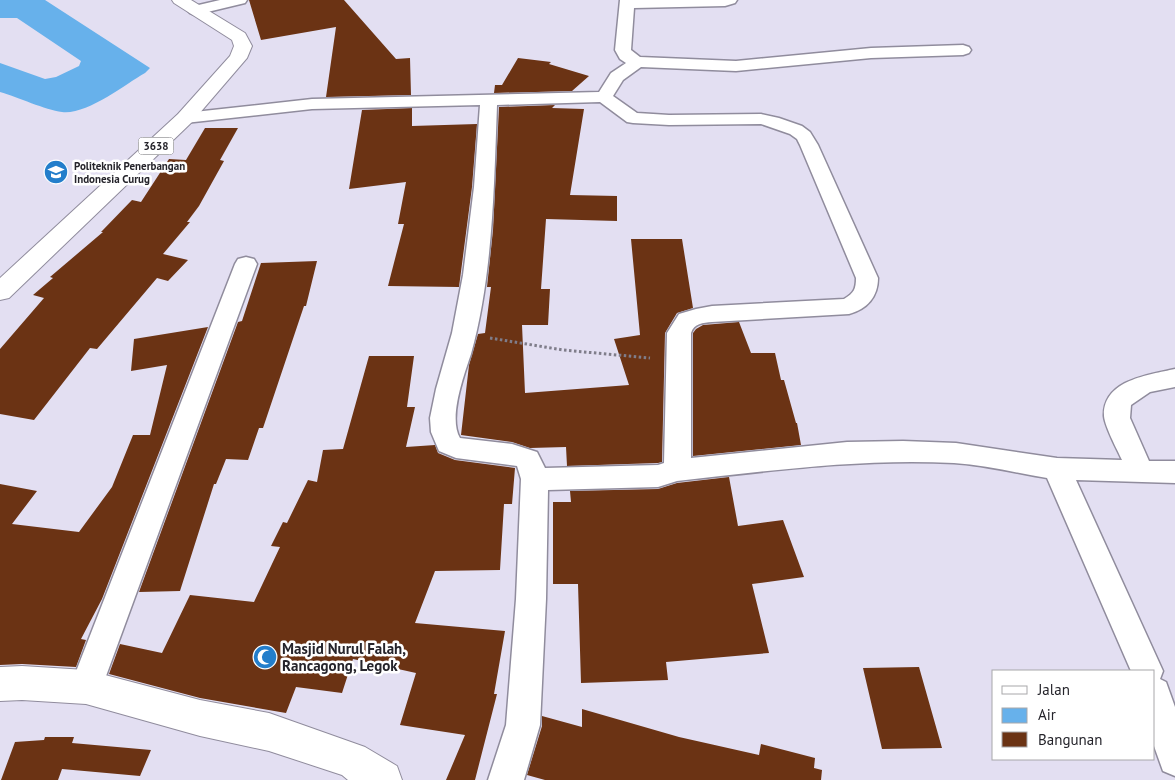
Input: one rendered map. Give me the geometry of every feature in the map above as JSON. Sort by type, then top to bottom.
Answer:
[{"type":"main road","name":"3638","points":[[0,292],[185,118],[238,58],[243,46],[242,41],[235,34],[187,5]]},
{"type":"main road","points":[[0,684],[22,683],[86,687],[200,718],[268,732],[352,760],[384,780]]},
{"type":"street","points":[[187,5],[240,0]]},
{"type":"street","points":[[730,0],[725,2],[627,2],[623,50],[626,56],[637,62],[736,66],[871,53],[963,50]]},
{"type":"street","points":[[604,97],[617,77],[637,62]]},
{"type":"street","points":[[185,118],[312,104],[398,103],[489,98],[604,97],[633,118],[669,120],[761,119],[796,130],[804,136],[809,145],[867,278],[867,292],[861,300],[849,306],[690,317],[681,325],[678,360],[677,470]]},
{"type":"street","points":[[489,98],[484,201],[464,333],[443,411],[444,429],[448,444],[456,448],[512,454],[528,459],[535,479],[531,599],[523,725],[506,780]]},
{"type":"street","points":[[86,687],[246,264]]},
{"type":"street","points":[[1140,471],[1117,418],[1119,400],[1143,385],[1175,378]]},
{"type":"street","points":[[535,479],[658,476],[677,470],[847,452],[903,451],[956,453],[1056,469],[1175,472]]},
{"type":"street","points":[[1056,469],[1147,670]]},
{"type":"street","points":[[1155,696],[1175,759]]},
{"type":"path","points":[[464,333],[563,350],[678,360]]},
{"type":"water","points":[[0,0],[45,0],[150,68],[105,98],[83,109],[72,112],[48,109],[0,92],[0,63],[45,79],[56,77],[79,66],[81,61],[17,18],[0,18]]},
{"type":"building","points":[[249,0],[344,0],[396,59],[410,58],[411,95],[326,97],[336,27],[261,40]]},
{"type":"building","points":[[518,58],[551,62],[549,64],[589,76],[572,91],[494,93],[495,85],[502,85]]},
{"type":"building","points":[[555,105],[552,108],[584,109],[570,195],[617,196],[617,221],[546,219],[541,289],[550,289],[548,325],[522,325],[525,393],[629,385],[614,339],[640,335],[631,239],[682,239],[693,308],[677,313],[665,333],[662,462],[567,466],[566,447],[530,448],[512,442],[461,435],[469,365],[478,334],[485,333],[491,287],[487,287],[493,230],[499,107]]},
{"type":"building","points":[[412,108],[412,126],[477,124],[472,187],[459,287],[388,286],[404,224],[398,224],[406,182],[349,189],[362,110]]},
{"type":"building","points":[[205,128],[238,128],[220,160],[224,161],[199,206],[187,222],[190,222],[163,254],[188,260],[168,281],[157,278],[97,349],[90,348],[34,420],[0,414],[0,349],[44,298],[33,295],[53,278],[50,277],[103,232],[101,232],[132,200],[141,202],[169,159],[186,160]]},
{"type":"building","points":[[317,261],[306,306],[304,306],[263,428],[259,428],[248,460],[226,459],[216,484],[214,484],[180,591],[139,592],[238,322],[242,321],[261,263]]},
{"type":"building","points":[[739,322],[751,353],[775,353],[781,380],[784,380],[797,423],[801,445],[693,456],[693,333],[703,325]]},
{"type":"building","points":[[208,327],[102,599],[81,639],[86,640],[76,667],[22,664],[0,665],[0,484],[37,491],[12,524],[79,532],[112,487],[133,435],[150,435],[167,365],[131,371],[134,339]]},
{"type":"building","points":[[369,356],[414,356],[407,407],[415,407],[406,447],[435,445],[438,453],[455,460],[515,468],[512,504],[504,504],[500,570],[435,571],[415,623],[505,631],[494,694],[497,694],[475,780],[446,780],[465,735],[400,725],[416,673],[353,659],[342,693],[296,687],[286,713],[200,698],[109,674],[120,644],[162,653],[190,595],[254,602],[280,547],[271,546],[283,522],[287,523],[308,480],[317,482],[323,450],[343,449]]},
{"type":"building","points":[[729,477],[738,526],[783,520],[804,577],[752,584],[769,653],[666,662],[668,680],[581,683],[578,584],[553,584],[553,502],[571,502],[570,491],[658,489],[677,483]]},
{"type":"building","points":[[919,667],[942,748],[882,749],[863,668]]},
{"type":"building","points":[[582,709],[679,737],[759,755],[761,744],[815,758],[814,768],[822,770],[821,780],[545,780],[527,775],[542,726],[542,716],[582,727]]},
{"type":"building","points":[[45,737],[74,737],[72,743],[151,750],[140,776],[62,769],[58,780],[1,780],[15,742],[44,740]]},
{"type":"place","name":"Politeknik Penerbangan Indonesia Curug","points":[[56,172]]},
{"type":"place","name":"Masjid Nurul Falah, Rancagong, Legok","points":[[265,657]]}]
